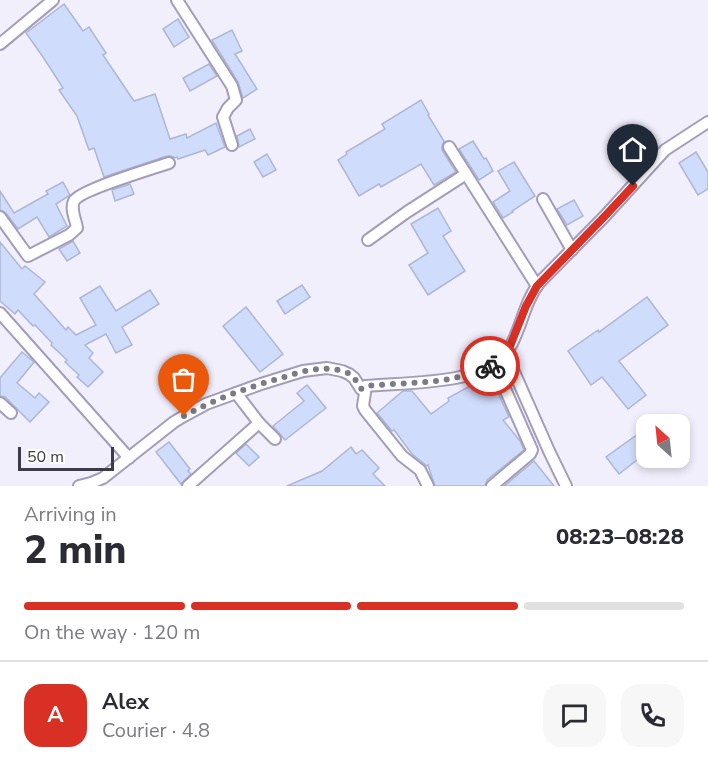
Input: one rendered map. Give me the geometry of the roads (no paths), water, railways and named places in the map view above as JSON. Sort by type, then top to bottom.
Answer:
[{"type":"street","points":[[0,44],[54,0]]},
{"type":"street","points":[[177,0],[232,86],[236,100],[223,117],[232,145]]},
{"type":"street","points":[[79,486],[103,478],[184,416],[206,404],[303,371],[331,369],[342,371],[354,378],[361,389],[366,386],[423,383],[453,378],[494,364],[506,356],[526,306],[537,286],[665,150],[708,122]]},
{"type":"street","points":[[449,147],[537,286]]},
{"type":"street","points":[[0,217],[27,256],[69,235],[77,228],[73,203],[79,196],[118,179],[169,163]]},
{"type":"street","points":[[369,240],[406,212],[466,174]]},
{"type":"street","points":[[543,199],[572,250]]},
{"type":"street","points":[[0,313],[129,458]]},
{"type":"street","points":[[506,356],[566,486]]},
{"type":"street","points":[[492,486],[531,454],[532,450],[494,364]]},
{"type":"street","points":[[366,386],[363,406],[365,410],[402,456],[420,470],[428,486]]},
{"type":"street","points":[[236,393],[259,423],[275,439]]},
{"type":"street","points":[[0,403],[12,413]]},
{"type":"street","points":[[188,486],[259,423]]}]
